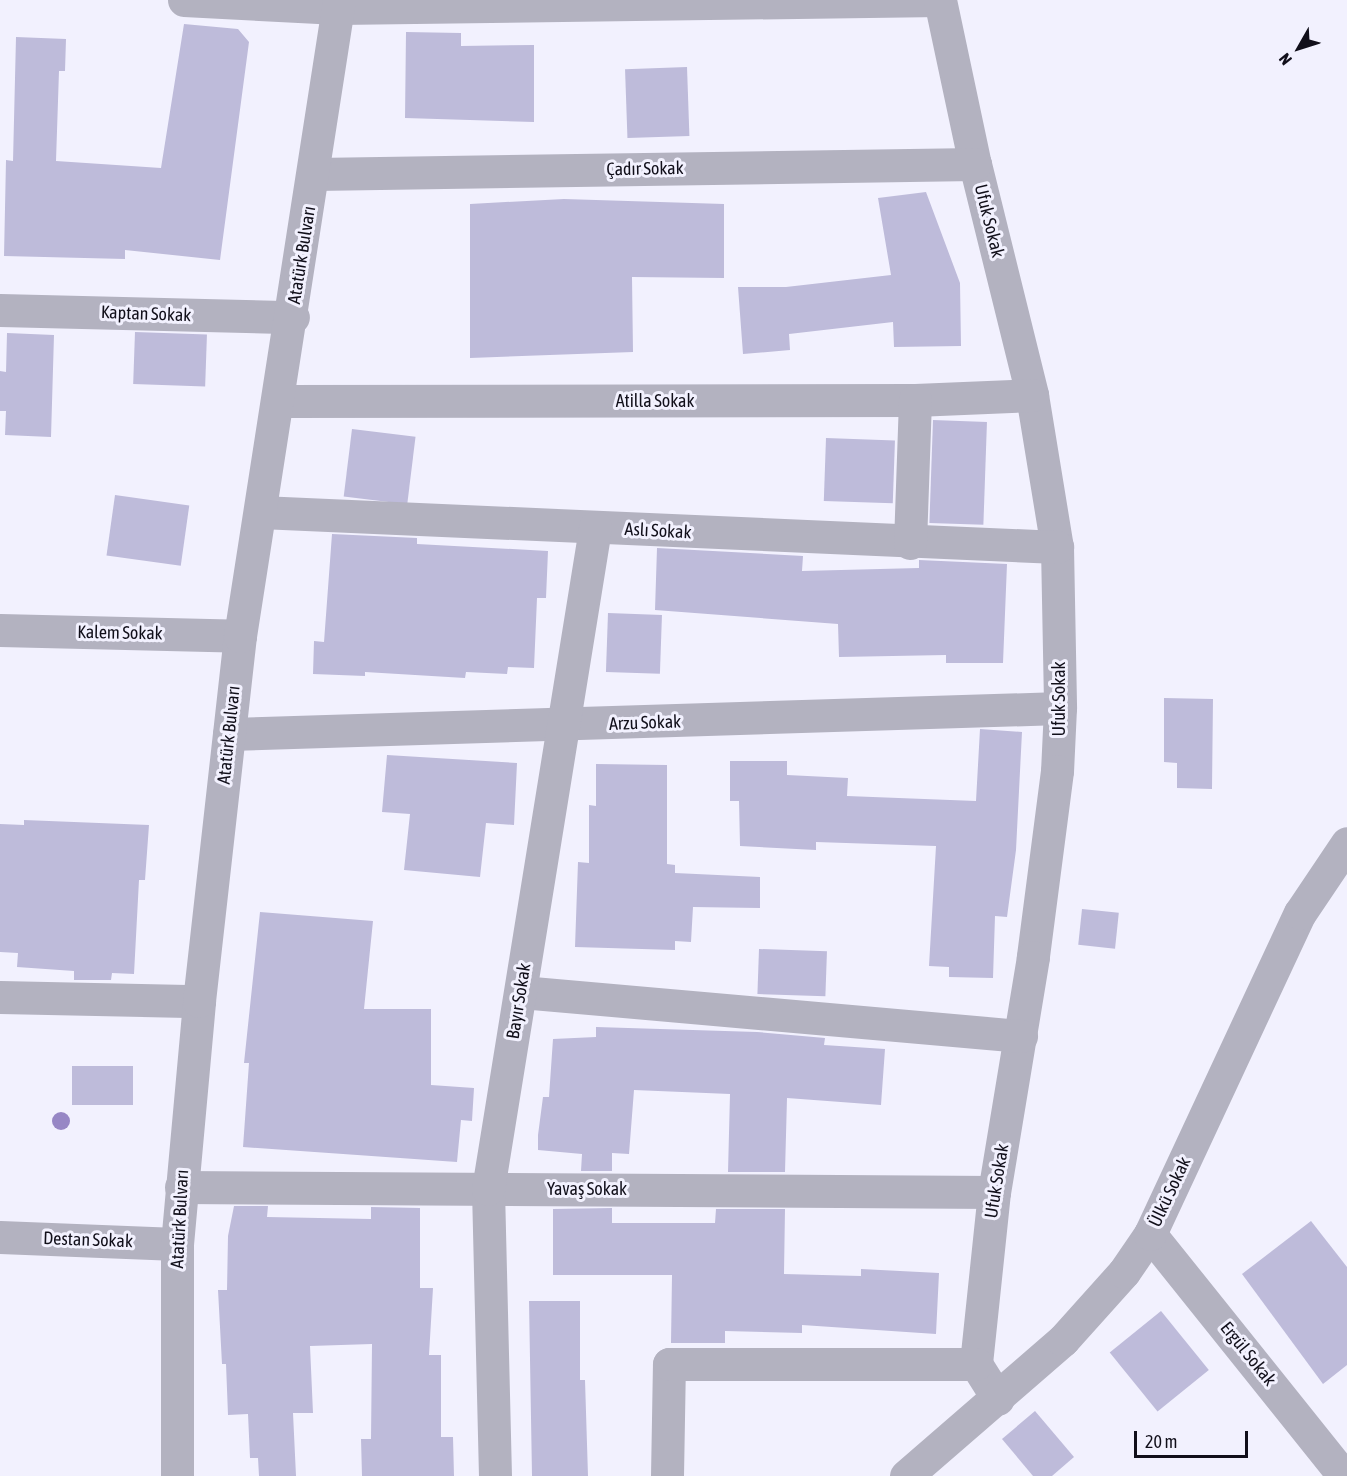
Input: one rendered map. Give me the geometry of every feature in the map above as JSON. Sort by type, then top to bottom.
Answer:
[{"type":"street","points":[[184,0],[338,4],[940,0]]},
{"type":"street","name":"Ufuk Sokak","points":[[940,0],[975,165],[1032,395],[1057,547],[1060,708],[1050,836],[1021,1036],[994,1192],[976,1364]]},
{"type":"street","name":"Atatürk Bulvarı","points":[[177,1476],[177,1244],[199,1001],[240,636],[293,318],[338,4]]},
{"type":"street","name":"Çadır Sokak","points":[[315,174],[975,165]]},
{"type":"street","name":"Kaptan Sokak","points":[[0,310],[293,318]]},
{"type":"street","name":"Atilla Sokak","points":[[279,401],[915,400],[1032,395]]},
{"type":"street","points":[[910,543],[915,400]]},
{"type":"street","name":"Aslı Sokak","points":[[260,512],[910,543],[1057,547]]},
{"type":"street","name":"Bayır Sokak","points":[[495,1476],[488,1189],[565,726],[595,528]]},
{"type":"street","name":"Kalem Sokak","points":[[0,630],[240,636]]},
{"type":"street","name":"Arzu Sokak","points":[[229,734],[565,726],[1060,708]]},
{"type":"street","name":"Ülkü Sokak","points":[[906,1476],[998,1399],[1096,1306],[1150,1234],[1300,913],[1347,843]]},
{"type":"street","points":[[521,992],[1021,1036]]},
{"type":"street","points":[[0,997],[199,1001]]},
{"type":"street","name":"Yavaş Sokak","points":[[181,1186],[994,1192]]},
{"type":"street","name":"Ergül Sokak","points":[[1150,1234],[1344,1476]]},
{"type":"street","name":"Destan Sokak","points":[[0,1237],[177,1244]]},
{"type":"street","points":[[667,1476],[669,1364],[976,1364],[998,1399]]},
{"type":"building","points":[[184,24],[238,29],[249,42],[220,260],[125,250],[125,259],[4,256],[6,160],[13,161],[16,37],[66,39],[65,71],[59,71],[56,161],[161,168]]},
{"type":"building","points":[[406,32],[461,33],[461,46],[534,45],[534,122],[405,118]]},
{"type":"building","points":[[687,67],[689,136],[627,138],[625,69]]},
{"type":"building","points":[[926,192],[960,283],[961,346],[894,347],[893,322],[789,334],[790,350],[743,354],[738,287],[786,287],[891,275],[878,198]]},
{"type":"building","points":[[564,199],[724,204],[724,278],[632,277],[633,352],[470,358],[470,204]]},
{"type":"building","points":[[135,332],[207,335],[205,386],[133,384]]},
{"type":"building","points":[[7,333],[54,335],[51,437],[5,435],[6,411],[0,411],[0,371],[6,372]]},
{"type":"building","points":[[933,420],[987,422],[983,525],[929,523]]},
{"type":"building","points":[[352,429],[416,437],[407,504],[344,496]]},
{"type":"building","points":[[826,438],[895,440],[893,503],[824,501]]},
{"type":"building","points":[[115,495],[189,505],[181,566],[107,555]]},
{"type":"building","points":[[332,534],[417,538],[417,544],[548,551],[546,598],[537,598],[534,668],[508,667],[507,674],[466,672],[465,678],[365,672],[365,676],[313,674],[314,641],[324,642]]},
{"type":"building","points":[[657,548],[803,556],[802,571],[919,568],[919,560],[1007,564],[1003,663],[946,663],[946,655],[839,657],[838,624],[655,610]]},
{"type":"building","points":[[608,613],[662,615],[660,674],[606,672]]},
{"type":"building","points":[[1164,698],[1213,699],[1212,789],[1177,788],[1177,763],[1164,762]]},
{"type":"building","points":[[980,729],[1022,732],[1016,850],[1007,917],[995,916],[993,978],[949,977],[949,967],[929,966],[936,846],[816,842],[816,850],[740,846],[739,801],[730,801],[730,761],[787,761],[787,775],[848,778],[847,796],[976,801]]},
{"type":"building","points":[[387,755],[517,763],[514,825],[486,823],[480,877],[404,870],[410,814],[382,812]]},
{"type":"building","points":[[596,764],[667,765],[667,864],[675,865],[675,873],[760,877],[760,908],[693,907],[691,942],[675,941],[675,950],[575,947],[578,862],[589,863],[589,805],[596,806]]},
{"type":"building","points":[[24,820],[149,825],[145,880],[139,880],[134,974],[112,973],[111,980],[74,980],[74,971],[17,967],[18,953],[0,952],[0,824],[24,825]]},
{"type":"building","points":[[1082,909],[1119,913],[1115,949],[1078,945]]},
{"type":"building","points":[[260,912],[373,921],[364,1009],[431,1009],[431,1085],[474,1088],[472,1121],[461,1120],[457,1162],[243,1147],[249,1063],[244,1063]]},
{"type":"building","points":[[759,949],[827,951],[825,996],[757,994]]},
{"type":"building","points":[[596,1027],[757,1032],[825,1038],[824,1045],[885,1049],[881,1105],[787,1098],[785,1172],[728,1172],[730,1094],[634,1090],[629,1154],[612,1153],[612,1171],[581,1171],[582,1154],[538,1150],[538,1135],[543,1097],[549,1097],[553,1039],[596,1037]]},
{"type":"building","points":[[72,1066],[133,1066],[133,1105],[72,1105]]},
{"type":"building","points":[[234,1206],[268,1206],[267,1217],[371,1219],[371,1207],[420,1208],[420,1288],[433,1288],[429,1355],[441,1355],[441,1437],[453,1437],[454,1476],[362,1476],[361,1439],[371,1439],[372,1344],[310,1346],[313,1413],[293,1413],[296,1476],[259,1476],[258,1458],[250,1458],[248,1414],[228,1415],[226,1364],[222,1364],[218,1290],[227,1290],[228,1236]]},
{"type":"building","points":[[612,1208],[612,1223],[715,1223],[716,1209],[785,1209],[784,1274],[861,1276],[861,1269],[939,1273],[936,1334],[802,1325],[802,1333],[725,1331],[725,1343],[671,1343],[672,1275],[553,1275],[553,1209]]},
{"type":"building","points":[[1311,1221],[1347,1267],[1347,1365],[1323,1384],[1242,1274]]},
{"type":"building","points":[[529,1301],[580,1301],[580,1380],[585,1380],[588,1476],[532,1476]]},
{"type":"building","points":[[1161,1311],[1209,1370],[1158,1412],[1110,1353]]},
{"type":"building","points":[[1035,1411],[1074,1457],[1052,1476],[1033,1476],[1002,1439]]}]
